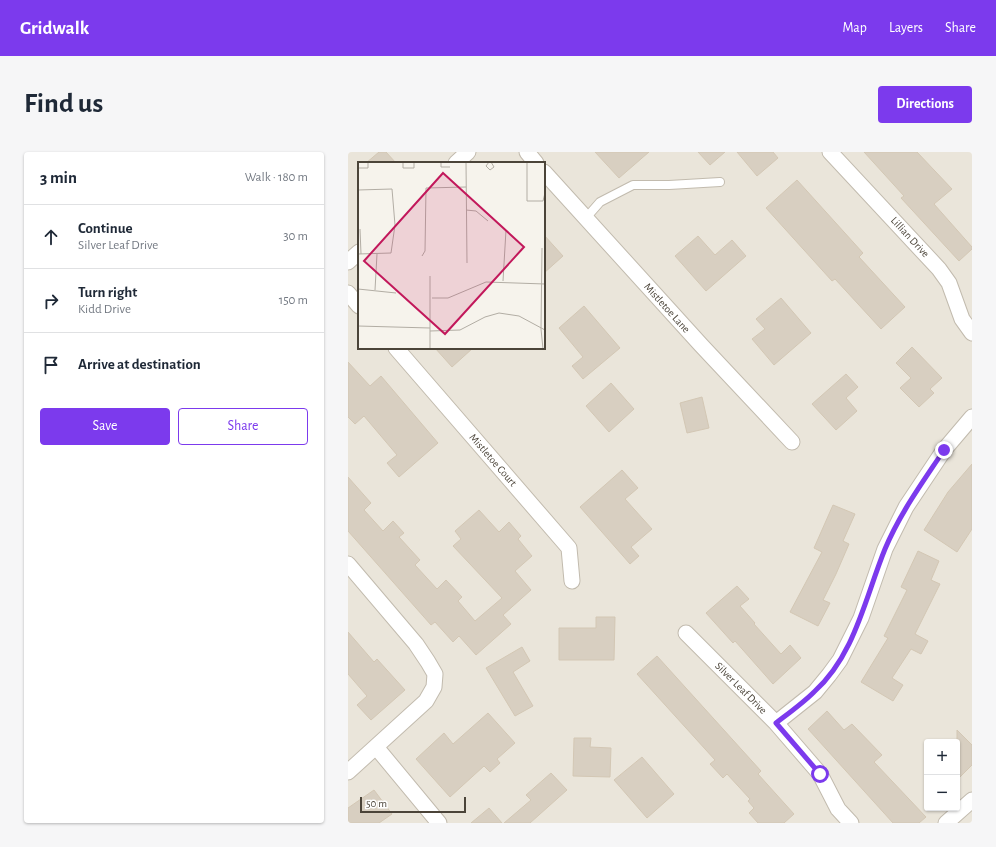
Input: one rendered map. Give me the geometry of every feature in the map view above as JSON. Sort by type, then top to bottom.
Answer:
[{"type":"street","points":[[457,162],[468,152]]},
{"type":"street","points":[[527,152],[535,162]]},
{"type":"street","name":"Lillian Drive","points":[[830,152],[939,268],[949,283],[962,319],[972,333]]},
{"type":"street","name":"Mistletoe Lane","points":[[545,173],[701,346],[792,442]]},
{"type":"street","points":[[348,262],[358,253]]},
{"type":"street","points":[[348,293],[358,305]]},
{"type":"street","name":"Mistletoe Court","points":[[397,349],[569,548],[572,581]]},
{"type":"street","points":[[776,723],[815,692],[840,660],[861,618],[885,549],[906,508],[944,450],[972,417]]},
{"type":"street","points":[[348,564],[416,644],[435,674],[434,687],[426,701],[348,772]]},
{"type":"street","name":"Silver Leaf Drive","points":[[686,633],[776,723],[820,774],[838,809],[851,823]]},
{"type":"street","points":[[376,747],[439,823]]},
{"type":"street","points":[[946,823],[972,800]]},
{"type":"lane","points":[[586,218],[600,202],[633,185],[670,185],[720,182]]},
{"type":"shaded area","points":[[348,152],[972,152],[972,823],[348,823]]},
{"type":"building","points":[[379,152],[386,152],[395,162],[367,162]]},
{"type":"building","points":[[595,152],[649,152],[619,178]]},
{"type":"building","points":[[698,152],[725,152],[710,165]]},
{"type":"building","points":[[737,152],[773,152],[778,158],[757,176]]},
{"type":"building","points":[[864,152],[917,152],[952,189],[934,204],[972,247],[972,249],[959,261],[901,198],[904,196]]},
{"type":"building","points":[[797,180],[863,253],[859,257],[905,307],[881,329],[835,279],[832,281],[766,208]]},
{"type":"building","points":[[545,236],[563,256],[545,272]]},
{"type":"building","points":[[698,236],[715,255],[732,240],[746,256],[706,291],[675,256]]},
{"type":"building","points":[[781,298],[811,333],[774,365],[752,339],[765,329],[756,319]]},
{"type":"building","points":[[584,306],[620,348],[583,379],[572,366],[583,357],[559,328]]},
{"type":"building","points":[[912,347],[942,378],[930,389],[934,393],[919,407],[900,388],[911,378],[896,363]]},
{"type":"building","points":[[436,349],[472,349],[452,367]]},
{"type":"building","points":[[348,362],[370,386],[381,376],[438,443],[399,477],[387,463],[397,455],[364,416],[355,424],[348,417]]},
{"type":"building","points":[[846,374],[858,387],[846,398],[857,411],[836,430],[812,404]]},
{"type":"building","points":[[611,383],[634,409],[609,432],[586,406]]},
{"type":"building","points":[[702,397],[709,428],[687,433],[680,403]]},
{"type":"building","points":[[972,464],[972,529],[957,552],[924,530],[948,492]]},
{"type":"building","points":[[622,470],[638,488],[625,499],[652,529],[631,547],[639,556],[630,564],[580,507]]},
{"type":"building","points":[[348,477],[371,503],[364,510],[383,531],[393,521],[404,533],[399,537],[420,560],[415,565],[437,589],[446,580],[462,597],[458,601],[475,621],[502,598],[453,546],[461,539],[455,531],[479,510],[499,532],[509,522],[521,536],[518,539],[532,556],[515,571],[531,590],[503,615],[511,624],[476,655],[459,636],[453,642],[435,622],[431,625],[348,531]]},
{"type":"building","points":[[833,505],[855,514],[843,541],[849,544],[823,600],[830,603],[818,626],[790,612],[822,552],[814,548]]},
{"type":"building","points":[[918,551],[939,561],[931,580],[940,584],[915,634],[928,641],[921,654],[911,649],[892,678],[903,685],[893,701],[861,682],[888,638],[884,636],[907,590],[901,587]]},
{"type":"building","points":[[737,586],[749,599],[740,606],[755,623],[754,624],[781,654],[790,645],[801,658],[773,684],[735,641],[733,643],[706,613]]},
{"type":"building","points":[[596,617],[615,617],[614,660],[559,660],[559,628],[596,628]]},
{"type":"building","points":[[348,632],[374,662],[377,659],[405,690],[371,720],[357,705],[367,696],[348,674]]},
{"type":"building","points":[[522,647],[530,661],[513,672],[533,706],[515,716],[486,668]]},
{"type":"building","points":[[657,656],[761,771],[758,774],[794,814],[784,823],[758,823],[749,813],[754,808],[748,801],[750,799],[727,774],[723,778],[710,764],[715,760],[637,674]]},
{"type":"building","points":[[827,711],[844,730],[852,724],[882,755],[874,762],[926,817],[919,823],[893,823],[808,729]]},
{"type":"building","points":[[488,713],[515,743],[497,759],[500,763],[490,772],[484,766],[450,797],[416,759],[444,733],[453,744]]},
{"type":"building","points":[[957,730],[972,745],[972,765],[960,777],[960,739],[957,739]]},
{"type":"building","points":[[574,738],[591,738],[590,747],[611,748],[610,777],[573,776]]},
{"type":"building","points":[[642,757],[674,794],[647,818],[614,780]]},
{"type":"building","points":[[551,773],[567,790],[530,823],[504,823],[531,800],[526,795]]},
{"type":"building","points":[[374,790],[392,814],[379,823],[348,823],[348,808]]},
{"type":"building","points":[[489,808],[502,823],[471,823]]},
{"type":"route","points":[[820,774],[776,723],[815,692],[840,660],[861,618],[885,549],[906,508],[944,450]]}]
